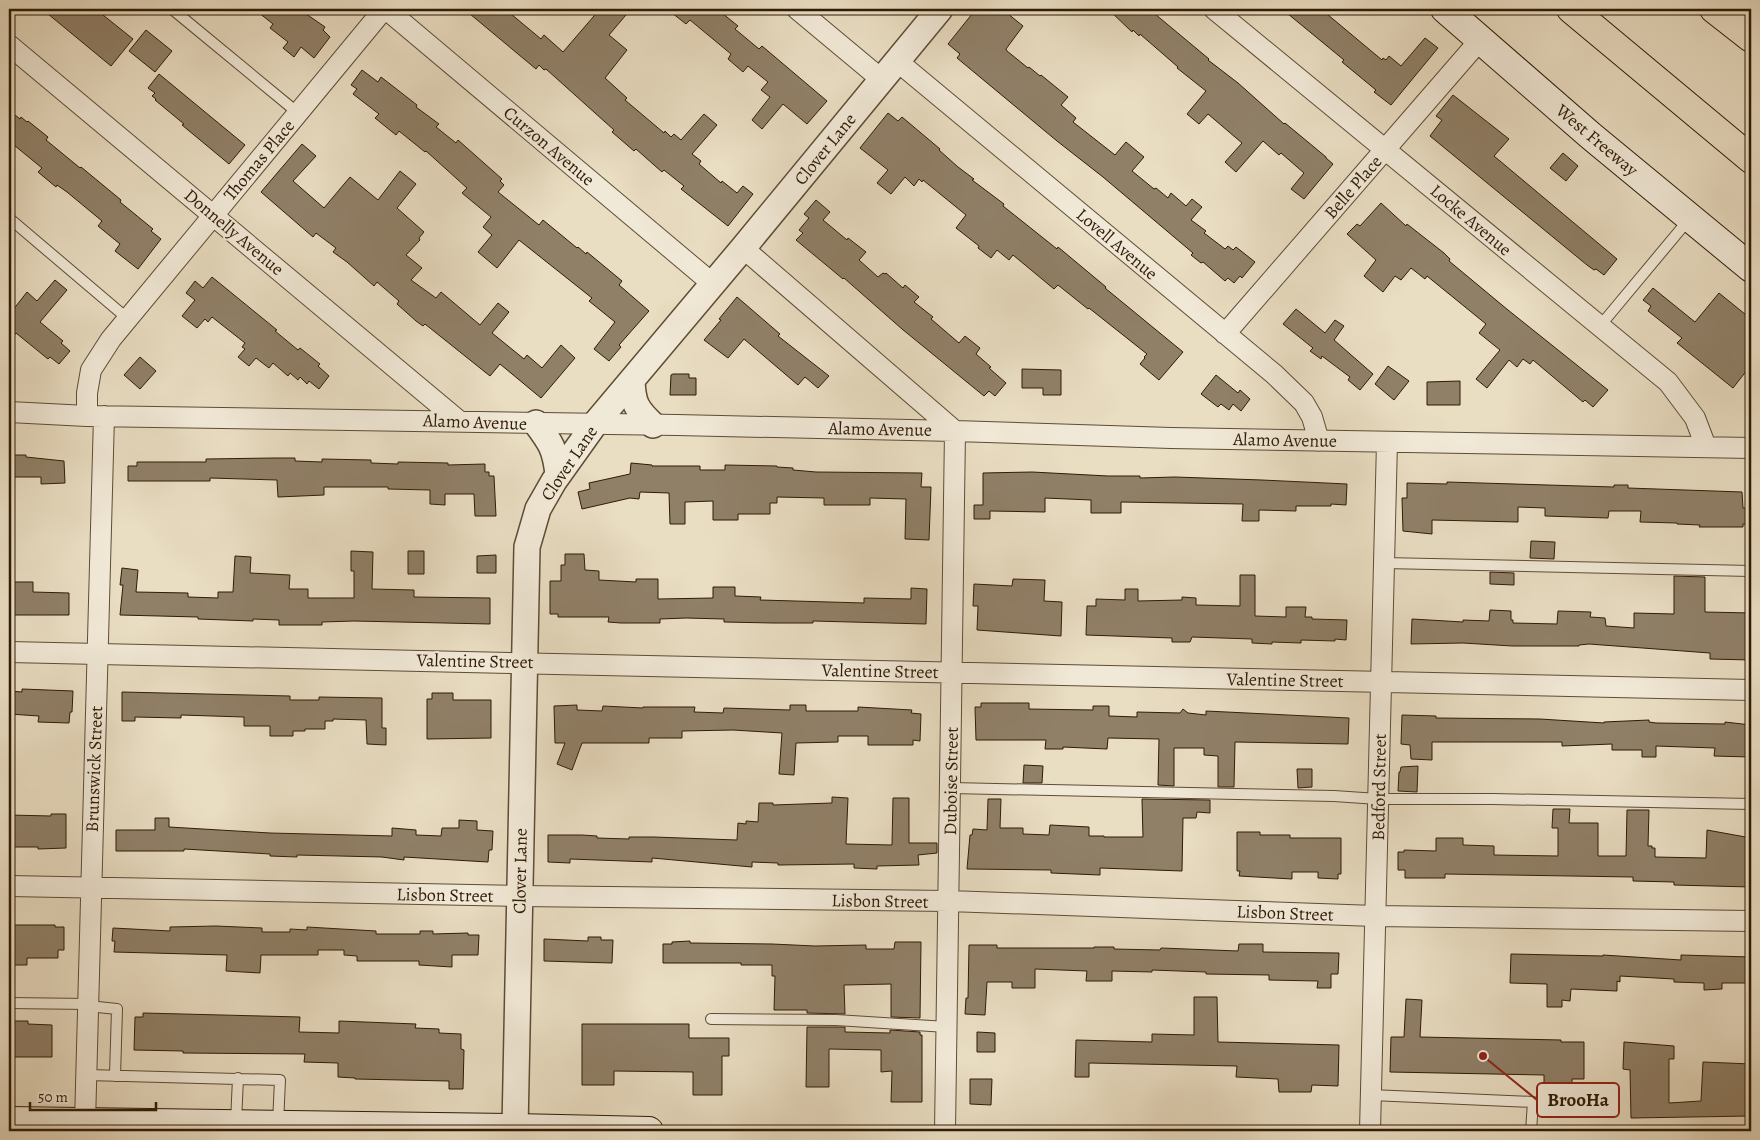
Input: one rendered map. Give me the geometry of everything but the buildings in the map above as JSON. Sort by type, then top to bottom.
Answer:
[{"type":"highway","points":[[1571,9],[1751,158]]},
{"type":"highway","points":[[1714,9],[1751,38]]},
{"type":"highway","points":[[1724,136],[1751,177]]},
{"type":"main road","name":"West Freeway","points":[[1445,9],[1591,136],[1751,268]]},
{"type":"main road","points":[[9,1121],[649,1131]]},
{"type":"street","name":"Thomas Place","points":[[95,416],[87,393],[91,370],[111,339],[385,9]]},
{"type":"street","name":"Curzon Avenue","points":[[385,9],[713,284]]},
{"type":"street","name":"Lovell Avenue","points":[[797,9],[889,70],[1274,374],[1304,403],[1312,417],[1319,441]]},
{"type":"street","name":"Clover Lane","points":[[515,1128],[527,547],[538,510],[558,474],[594,425],[940,9]]},
{"type":"street","name":"Locke Avenue","points":[[1214,9],[1668,382],[1695,418],[1706,447]]},
{"type":"street","name":"Belle Place","points":[[1225,334],[1480,40]]},
{"type":"street","name":"Donnelly Avenue","points":[[9,45],[458,421]]},
{"type":"street","points":[[743,248],[955,430]]},
{"type":"street","points":[[632,381],[633,398],[638,412],[653,425]]},
{"type":"street","name":"Alamo Avenue","points":[[9,412],[95,416],[955,430],[1172,438],[1751,448]]},
{"type":"street","name":"Brunswick Street","points":[[85,1123],[97,654],[95,416]]},
{"type":"street","points":[[536,423],[550,442],[556,455],[558,474]]},
{"type":"street","name":"Duboise Street","points":[[945,1131],[955,430]]},
{"type":"street","name":"Bedford Street","points":[[1370,1131],[1387,442]]},
{"type":"street","name":"Valentine Street","points":[[9,652],[1751,690]]},
{"type":"street","name":"Lisbon Street","points":[[9,886],[949,902],[1375,916],[1751,921]]},
{"type":"lane","points":[[172,9],[298,113]]},
{"type":"lane","points":[[9,218],[128,319]]},
{"type":"lane","points":[[1600,326],[1690,218]]},
{"type":"lane","points":[[1384,562],[1751,571]]},
{"type":"lane","points":[[950,788],[1334,796],[1378,799],[1493,799],[1751,804]]},
{"type":"lane","points":[[9,1003],[88,1005],[116,1009],[114,1076]]},
{"type":"lane","points":[[711,1019],[836,1020],[947,1027]]},
{"type":"lane","points":[[87,1075],[280,1080],[278,1125]]},
{"type":"lane","points":[[236,1125],[238,1078]]},
{"type":"lane","points":[[1371,1095],[1533,1102],[1531,1131]]},
{"type":"place","name":"BrooHa","points":[[1483,1056]]}]
